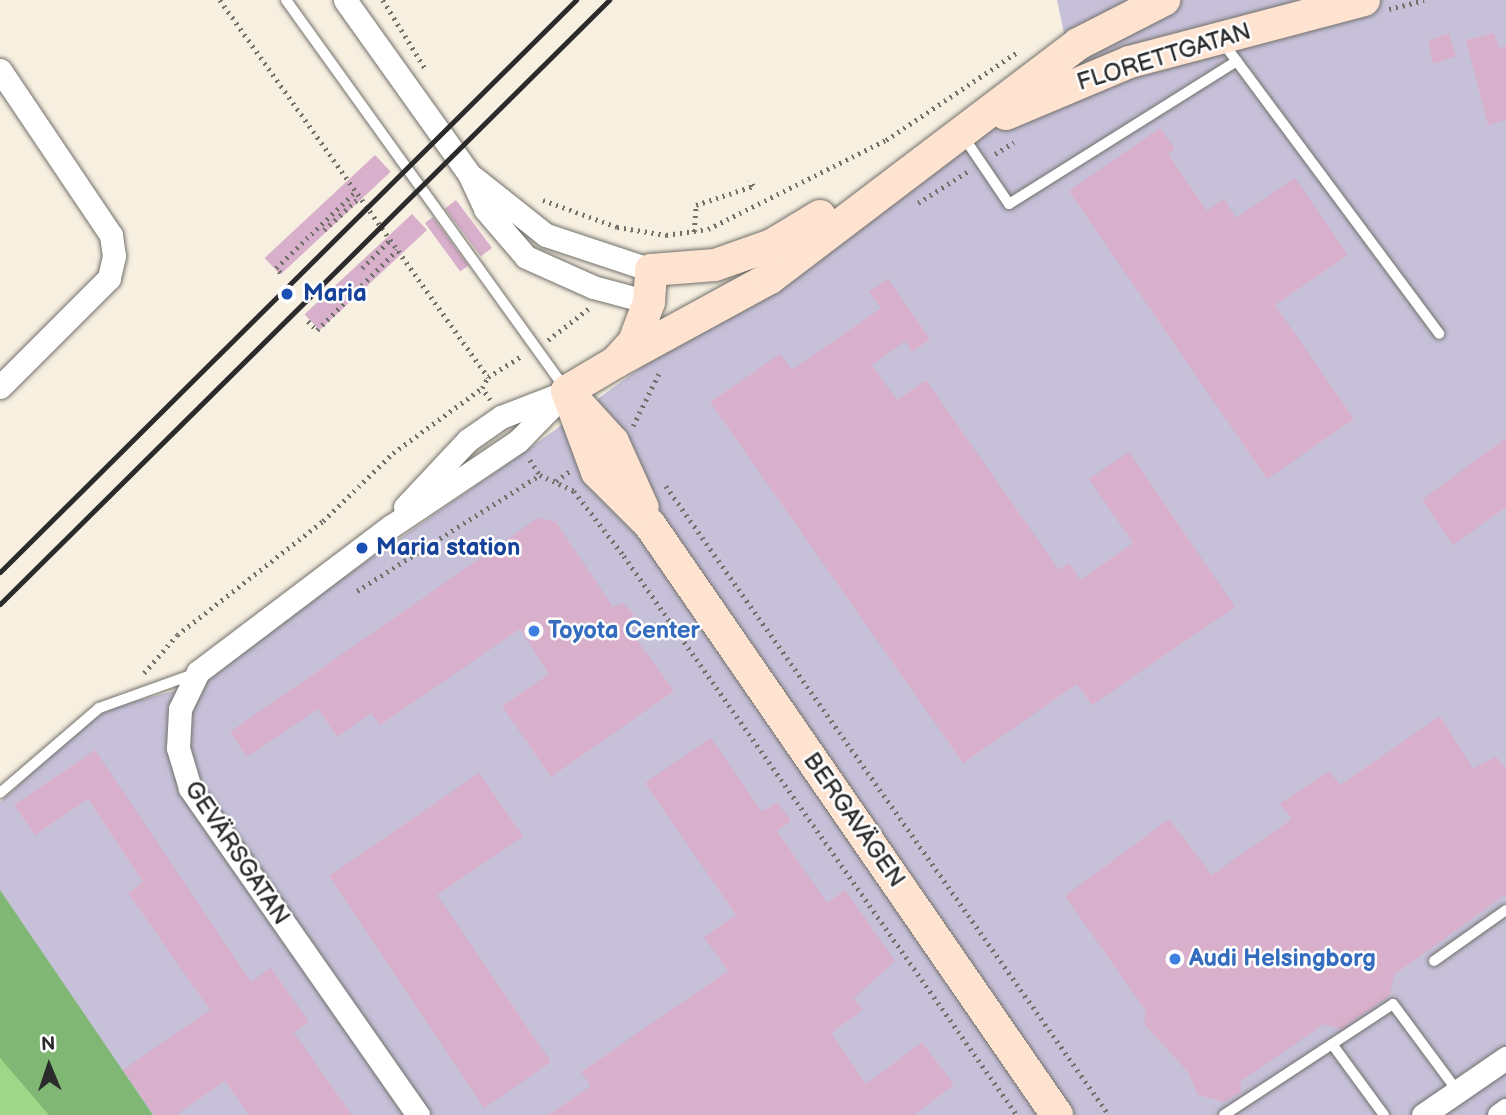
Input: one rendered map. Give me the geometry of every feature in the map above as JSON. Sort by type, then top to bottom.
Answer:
[{"type":"street","points":[[345,0],[469,174],[485,209],[526,257],[593,287],[649,302],[718,301]]},
{"type":"street","name":"FLORETTGATAN","points":[[651,270],[715,265],[772,245],[887,184],[966,133],[1078,44],[1164,0]]},
{"type":"street","name":"FLORETTGATAN","points":[[966,133],[1088,77],[1228,50],[1364,0]]},
{"type":"street","points":[[0,70],[111,235],[114,256],[109,278],[0,387]]},
{"type":"street","points":[[469,174],[545,235],[601,256],[651,270]]},
{"type":"street","name":"FLORETTGATAN","points":[[616,362],[674,335],[718,301],[770,278],[887,184]]},
{"type":"street","name":"GEVÄRSGATAN","points":[[418,1115],[190,788],[177,727],[183,696],[198,673],[390,527],[468,440],[501,416],[567,391],[616,362],[634,342],[649,302],[651,270]]},
{"type":"street","name":"BERGAVÄGEN","points":[[567,391],[618,441],[650,525],[1057,1115]]},
{"type":"street","points":[[1423,1115],[1506,1058]]},
{"type":"street","points":[[1499,1115],[1506,1110]]},
{"type":"lane","points":[[286,0],[567,391]]},
{"type":"lane","points":[[966,133],[1009,204],[1228,50],[1439,334]]},
{"type":"lane","points":[[0,793],[84,718],[136,691],[198,673]]},
{"type":"lane","points":[[1434,961],[1506,909]]},
{"type":"lane","points":[[1224,1115],[1394,1004],[1458,1091]]},
{"type":"lane","points":[[1332,1044],[1384,1115]]},
{"type":"path","points":[[220,0],[488,377],[576,322],[588,309],[593,287]]},
{"type":"path","points":[[383,0],[433,81]]},
{"type":"path","points":[[532,194],[609,225],[666,235],[694,232],[886,140],[1026,47]]},
{"type":"path","points":[[912,207],[1021,136]]},
{"type":"path","points":[[694,232],[696,205],[753,186],[750,180]]},
{"type":"path","points":[[280,272],[276,268],[356,191]]},
{"type":"path","points":[[324,230],[360,197]]},
{"type":"path","points":[[601,256],[609,225]]},
{"type":"path","points":[[362,268],[390,240]]},
{"type":"path","points":[[308,321],[317,330],[397,250]]},
{"type":"path","points":[[556,481],[618,441],[664,364]]},
{"type":"path","points":[[136,691],[177,635],[323,521],[385,459],[482,388]]},
{"type":"path","points":[[357,591],[540,475]]},
{"type":"path","points":[[661,479],[1109,1115]]},
{"type":"path","points":[[574,491],[1017,1115]]},
{"type":"shaded area","points":[[1057,0],[1506,0],[1506,1115],[149,1115],[0,894],[0,802],[87,722],[116,706],[182,689],[523,453],[1069,57]]},
{"type":"green space","points":[[0,890],[153,1115],[49,1115],[0,1058]]},
{"type":"green space","points":[[0,1058],[31,1088],[49,1115],[0,1115]]},
{"type":"building","points":[[1449,33],[1456,56],[1433,64],[1428,41]]},
{"type":"building","points":[[1494,33],[1499,48],[1506,46],[1506,120],[1488,125],[1466,40]]},
{"type":"building","points":[[1160,128],[1175,149],[1168,154],[1207,211],[1224,199],[1236,218],[1295,178],[1348,255],[1275,305],[1354,419],[1267,479],[1069,191]]},
{"type":"building","points":[[375,155],[391,172],[280,275],[265,258]]},
{"type":"building","points":[[456,200],[492,248],[481,256],[445,208]]},
{"type":"building","points":[[412,214],[427,230],[319,330],[304,314]]},
{"type":"building","points":[[433,217],[468,266],[460,271],[425,223]]},
{"type":"building","points":[[888,279],[930,339],[912,352],[905,341],[872,365],[897,400],[926,380],[1059,570],[1069,563],[1080,580],[1133,543],[1089,479],[1129,452],[1235,607],[1092,705],[1077,684],[963,763],[710,402],[780,354],[792,370],[881,308],[869,292]]},
{"type":"building","points":[[1506,438],[1506,507],[1453,545],[1422,500]]},
{"type":"building","points":[[538,518],[556,522],[613,607],[623,603],[634,615],[625,624],[674,691],[551,777],[502,706],[549,674],[520,629],[380,725],[371,713],[337,737],[318,709],[247,757],[230,732]]},
{"type":"building","points":[[1440,716],[1473,769],[1496,756],[1506,770],[1506,894],[1394,975],[1390,995],[1341,1029],[1324,1024],[1241,1081],[1241,1092],[1224,1102],[1198,1095],[1188,1072],[1144,1024],[1146,1011],[1065,896],[1169,819],[1212,875],[1292,819],[1280,804],[1329,771],[1340,785]]},
{"type":"building","points":[[711,738],[762,812],[777,802],[791,821],[777,831],[827,903],[845,890],[895,961],[854,998],[863,1010],[831,1033],[866,1084],[922,1042],[954,1085],[914,1115],[548,1115],[591,1086],[581,1072],[728,971],[704,937],[736,915],[645,783]]},
{"type":"building","points":[[95,750],[251,982],[271,968],[309,1022],[294,1033],[352,1115],[249,1115],[225,1081],[176,1115],[154,1115],[123,1070],[210,1010],[128,893],[143,882],[88,799],[35,835],[14,805]]},
{"type":"building","points":[[479,773],[523,836],[437,895],[551,1062],[484,1108],[329,876]]},
{"type":"railway","points":[[0,572],[576,0]]},
{"type":"railway","points":[[0,604],[609,0]]},
{"type":"place","name":"Maria","points":[[287,294]]},
{"type":"place","name":"Maria station","points":[[362,548]]},
{"type":"place","name":"Toyota Center","points":[[534,631]]},
{"type":"place","name":"Audi Helsingborg","points":[[1175,959]]}]
